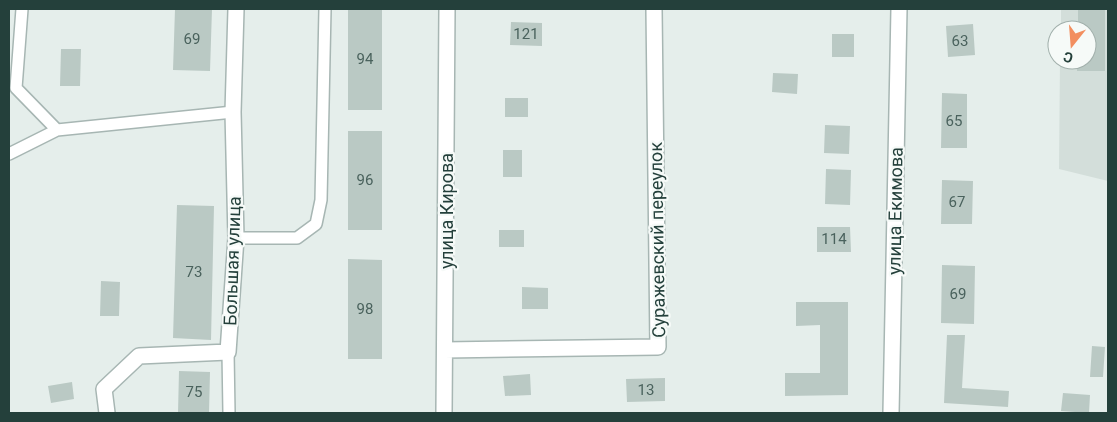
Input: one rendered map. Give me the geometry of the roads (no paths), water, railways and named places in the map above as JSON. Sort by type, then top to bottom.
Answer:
[{"type":"street","name":"Большая улица","points":[[228,352],[236,238],[233,112],[236,9]]},
{"type":"street","name":"улица Кирова","points":[[444,413],[446,9]]},
{"type":"street","name":"Суражевский переулок","points":[[444,350],[658,347],[654,9]]},
{"type":"street","name":"улица Екимова","points":[[891,413],[899,9]]},
{"type":"street","points":[[107,413],[104,389],[139,356],[228,352]]},
{"type":"lane","points":[[22,9],[16,88],[57,130]]},
{"type":"lane","points":[[236,238],[297,238],[316,224],[321,200],[326,9]]},
{"type":"lane","points":[[9,154],[57,130],[233,112]]},
{"type":"lane","points":[[228,352],[229,413]]}]
